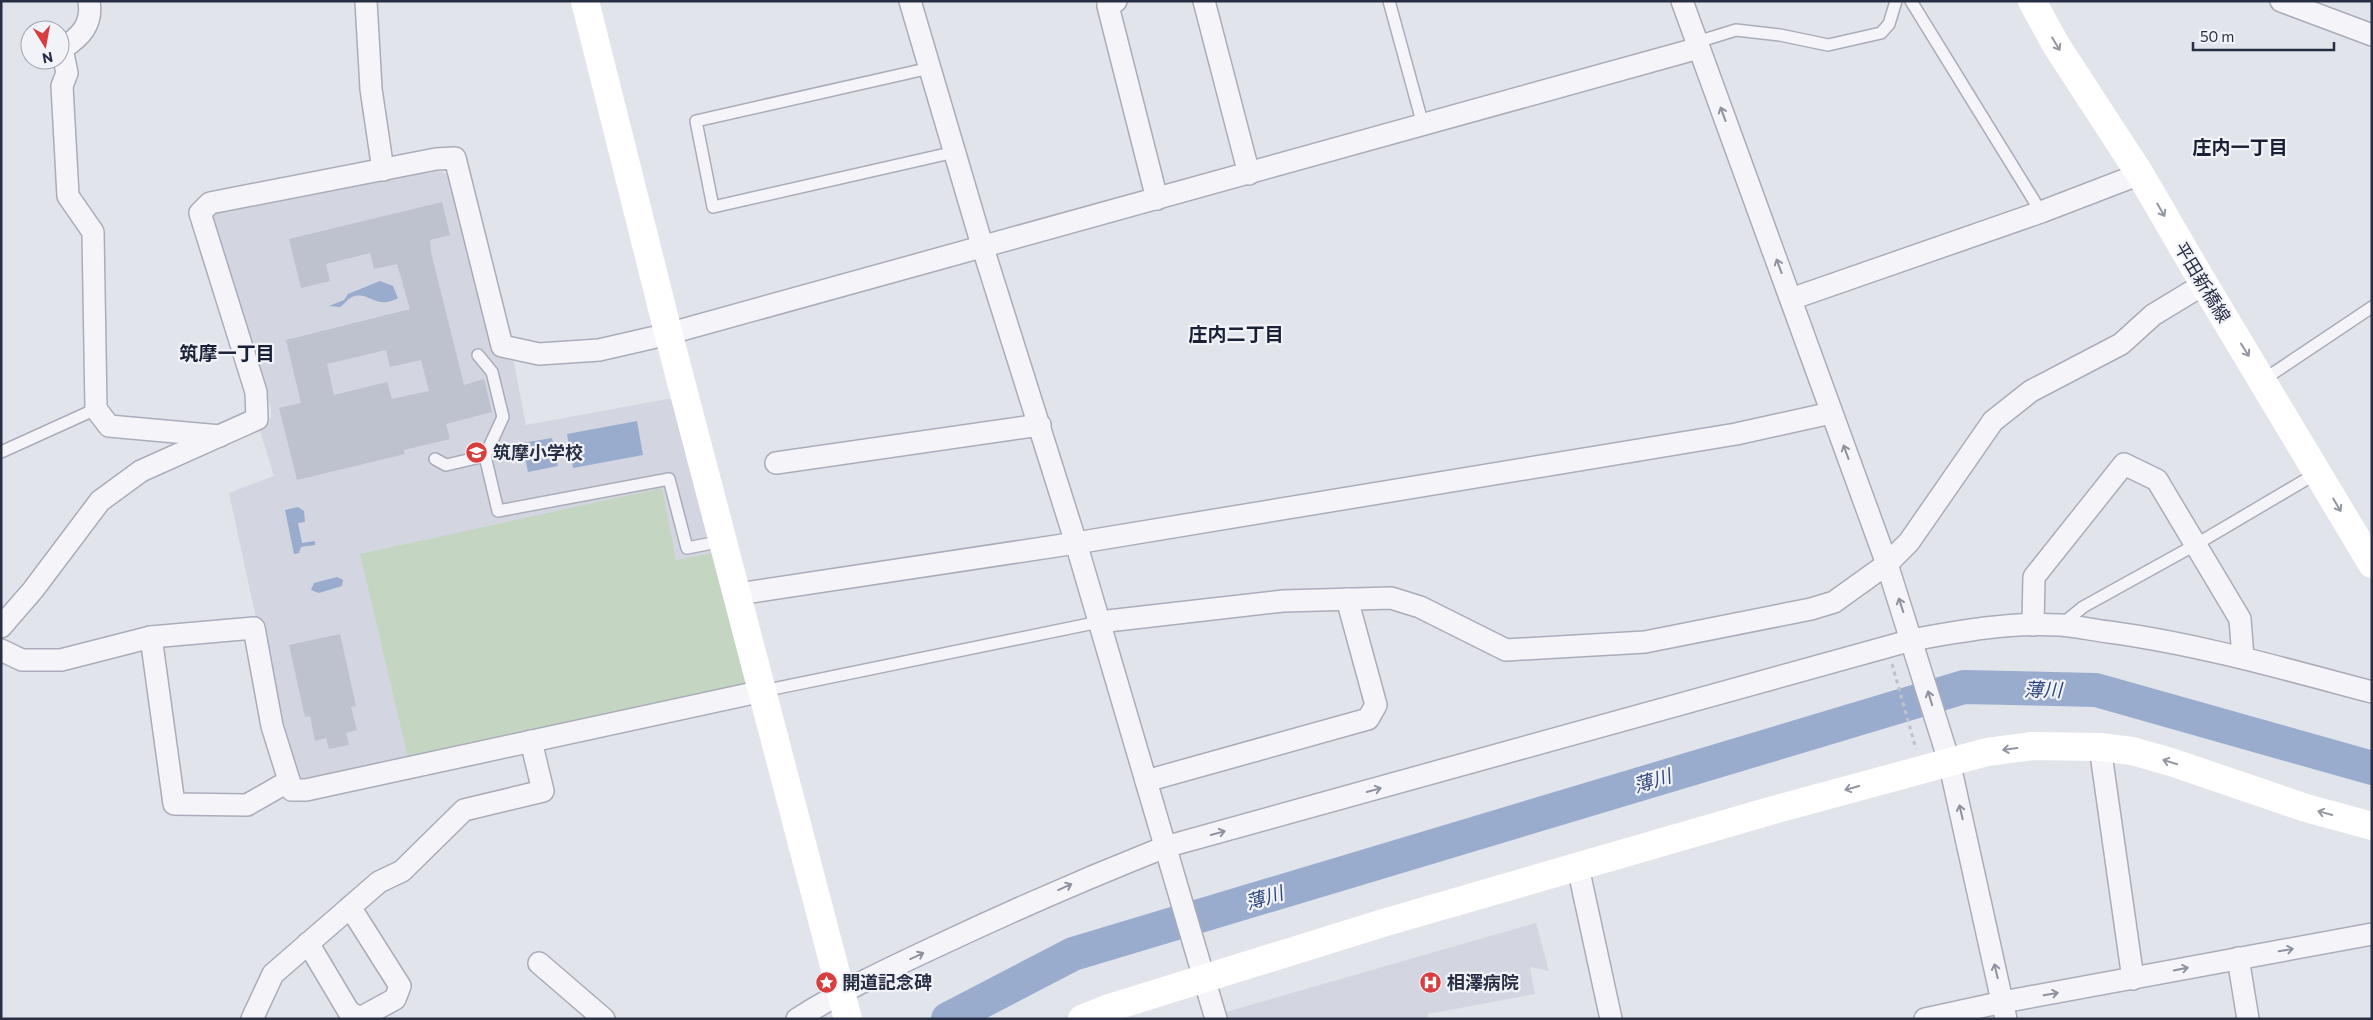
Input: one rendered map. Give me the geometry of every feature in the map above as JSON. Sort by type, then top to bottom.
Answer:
[{"type":"street","points":[[89,1],[91,14],[80,37],[62,49],[67,72],[62,86],[68,196],[93,232],[96,409],[109,426],[224,436]]},
{"type":"street","points":[[366,1],[371,89],[383,170]]},
{"type":"street","points":[[585,1],[668,332],[844,1004]]},
{"type":"street","points":[[910,1],[982,245],[1076,542],[1216,1019]]},
{"type":"street","points":[[1116,1],[1108,6],[1157,199]]},
{"type":"street","points":[[1204,1],[1250,174]]},
{"type":"street","points":[[1682,1],[1887,564],[1914,646],[1946,753],[2004,1010]]},
{"type":"street","name":"平田新橋線","points":[[2032,1],[2056,44],[2140,174],[2317,472],[2369,553]]},
{"type":"street","points":[[2281,1],[2372,35]]},
{"type":"street","points":[[1,627],[33,590],[100,501],[142,471],[224,436],[257,419],[256,392],[200,213],[210,203],[455,158],[502,346],[539,354],[599,350],[1250,174],[1698,45]]},
{"type":"street","points":[[1791,299],[2041,212],[2140,174]]},
{"type":"street","points":[[1099,622],[1283,601],[1391,598],[1420,607],[1506,650],[1636,643],[1810,609],[1834,602],[1887,564],[1909,542],[1993,421],[2031,391],[2121,344],[2153,315],[2204,284]]},
{"type":"street","points":[[738,594],[1076,542],[1736,434],[1831,413]]},
{"type":"street","points":[[776,463],[1040,425]]},
{"type":"street","points":[[2034,625],[2034,577],[2124,464],[2157,480],[2240,619],[2243,658]]},
{"type":"street","points":[[1146,781],[1368,719],[1376,705],[1347,600]]},
{"type":"street","points":[[797,1019],[844,1004],[1071,884],[1167,854],[1962,631],[2034,625],[2061,625],[2151,638],[2243,658],[2372,692]]},
{"type":"street","points":[[1,650],[22,660],[61,660],[151,637],[254,628],[272,726],[292,790],[306,790],[763,691]]},
{"type":"street","points":[[151,637],[174,804],[247,805],[289,781]]},
{"type":"street","points":[[252,1019],[273,974],[379,882],[402,871],[464,810],[543,791],[531,741]]},
{"type":"street","points":[[1082,1019],[1202,972],[1359,930],[1578,867],[1946,753],[1987,752],[2032,746],[2100,747],[2132,751],[2171,762],[2306,808],[2372,826]]},
{"type":"street","points":[[2100,747],[2133,979]]},
{"type":"street","points":[[1578,867],[1611,1019]]},
{"type":"street","points":[[308,943],[349,1012],[360,1018],[395,999],[400,986],[350,907]]},
{"type":"street","points":[[1925,1019],[2004,1010],[2133,979],[2372,934]]},
{"type":"street","points":[[2238,958],[2248,1019]]},
{"type":"street","points":[[539,963],[604,1019]]},
{"type":"lane","points":[[1389,1],[1423,125]]},
{"type":"lane","points":[[1698,45],[1736,30],[1780,35],[1828,46],[1882,33],[1889,24],[1896,1]]},
{"type":"lane","points":[[1911,1],[2041,212]]},
{"type":"lane","points":[[930,68],[696,120],[713,207],[955,152]]},
{"type":"lane","points":[[2263,380],[2372,306]]},
{"type":"lane","points":[[478,355],[492,372],[503,417],[485,456],[498,511],[669,480],[687,548],[723,541]]},
{"type":"lane","points":[[1,452],[96,409]]},
{"type":"lane","points":[[435,459],[446,465],[485,456]]},
{"type":"lane","points":[[2061,625],[2083,607],[2195,545],[2317,472]]},
{"type":"lane","points":[[763,691],[1099,622]]},
{"type":"path","points":[[1890,657],[1918,755]]},
{"type":"shaded area","name":"筑摩小学校","points":[[427,169],[449,175],[513,358],[526,425],[673,398],[746,682],[742,688],[298,781],[290,776],[229,493],[274,476],[259,428],[266,424],[271,417],[271,408],[211,228],[211,217],[219,210]]},
{"type":"shaded area","name":"相澤病院","points":[[1536,923],[1549,971],[1530,967],[1535,994],[1428,1014],[1428,1019],[1228,1019],[1226,1012]]},
{"type":"green space","points":[[662,488],[676,560],[713,553],[746,682],[742,688],[408,758],[360,554]]},
{"type":"water","points":[[380,281],[393,286],[398,298],[378,302],[358,296],[350,298],[340,307],[329,306],[344,300],[348,294]]},
{"type":"water","points":[[637,421],[643,455],[573,468],[567,434]]},
{"type":"water","points":[[552,438],[558,466],[528,472],[522,443]]},
{"type":"water","points":[[298,507],[304,511],[305,522],[298,523],[302,543],[315,541],[315,545],[301,547],[299,553],[294,554],[285,510]]},
{"type":"water","points":[[337,577],[343,580],[342,586],[319,593],[311,590],[314,583]]},
{"type":"building","points":[[442,202],[450,235],[430,240],[431,252],[464,385],[484,379],[492,412],[446,424],[450,439],[404,450],[405,454],[297,480],[279,408],[301,403],[286,340],[410,309],[397,264],[374,269],[370,253],[326,264],[330,281],[301,288],[289,239]],"holes":[[[386,350],[390,367],[421,360],[429,391],[392,399],[387,382],[334,395],[327,364]]]},
{"type":"building","points":[[340,634],[356,706],[351,707],[357,730],[346,733],[349,745],[329,749],[326,738],[315,741],[310,716],[305,717],[289,645]]},
{"type":"waterway","name":"薄川","points":[[948,1019],[1073,954],[1964,687],[2096,690],[2372,768]]},
{"type":"place","name":"筑摩小学校","points":[[477,452]]},
{"type":"place","name":"開道記念碑","points":[[826,982]]},
{"type":"place","name":"相澤病院","points":[[1431,982]]},
{"type":"district","name":"庄内一丁目","points":[[2240,146]]},
{"type":"district","name":"庄内二丁目","points":[[1236,333]]},
{"type":"district","name":"筑摩一丁目","points":[[227,352]]}]
